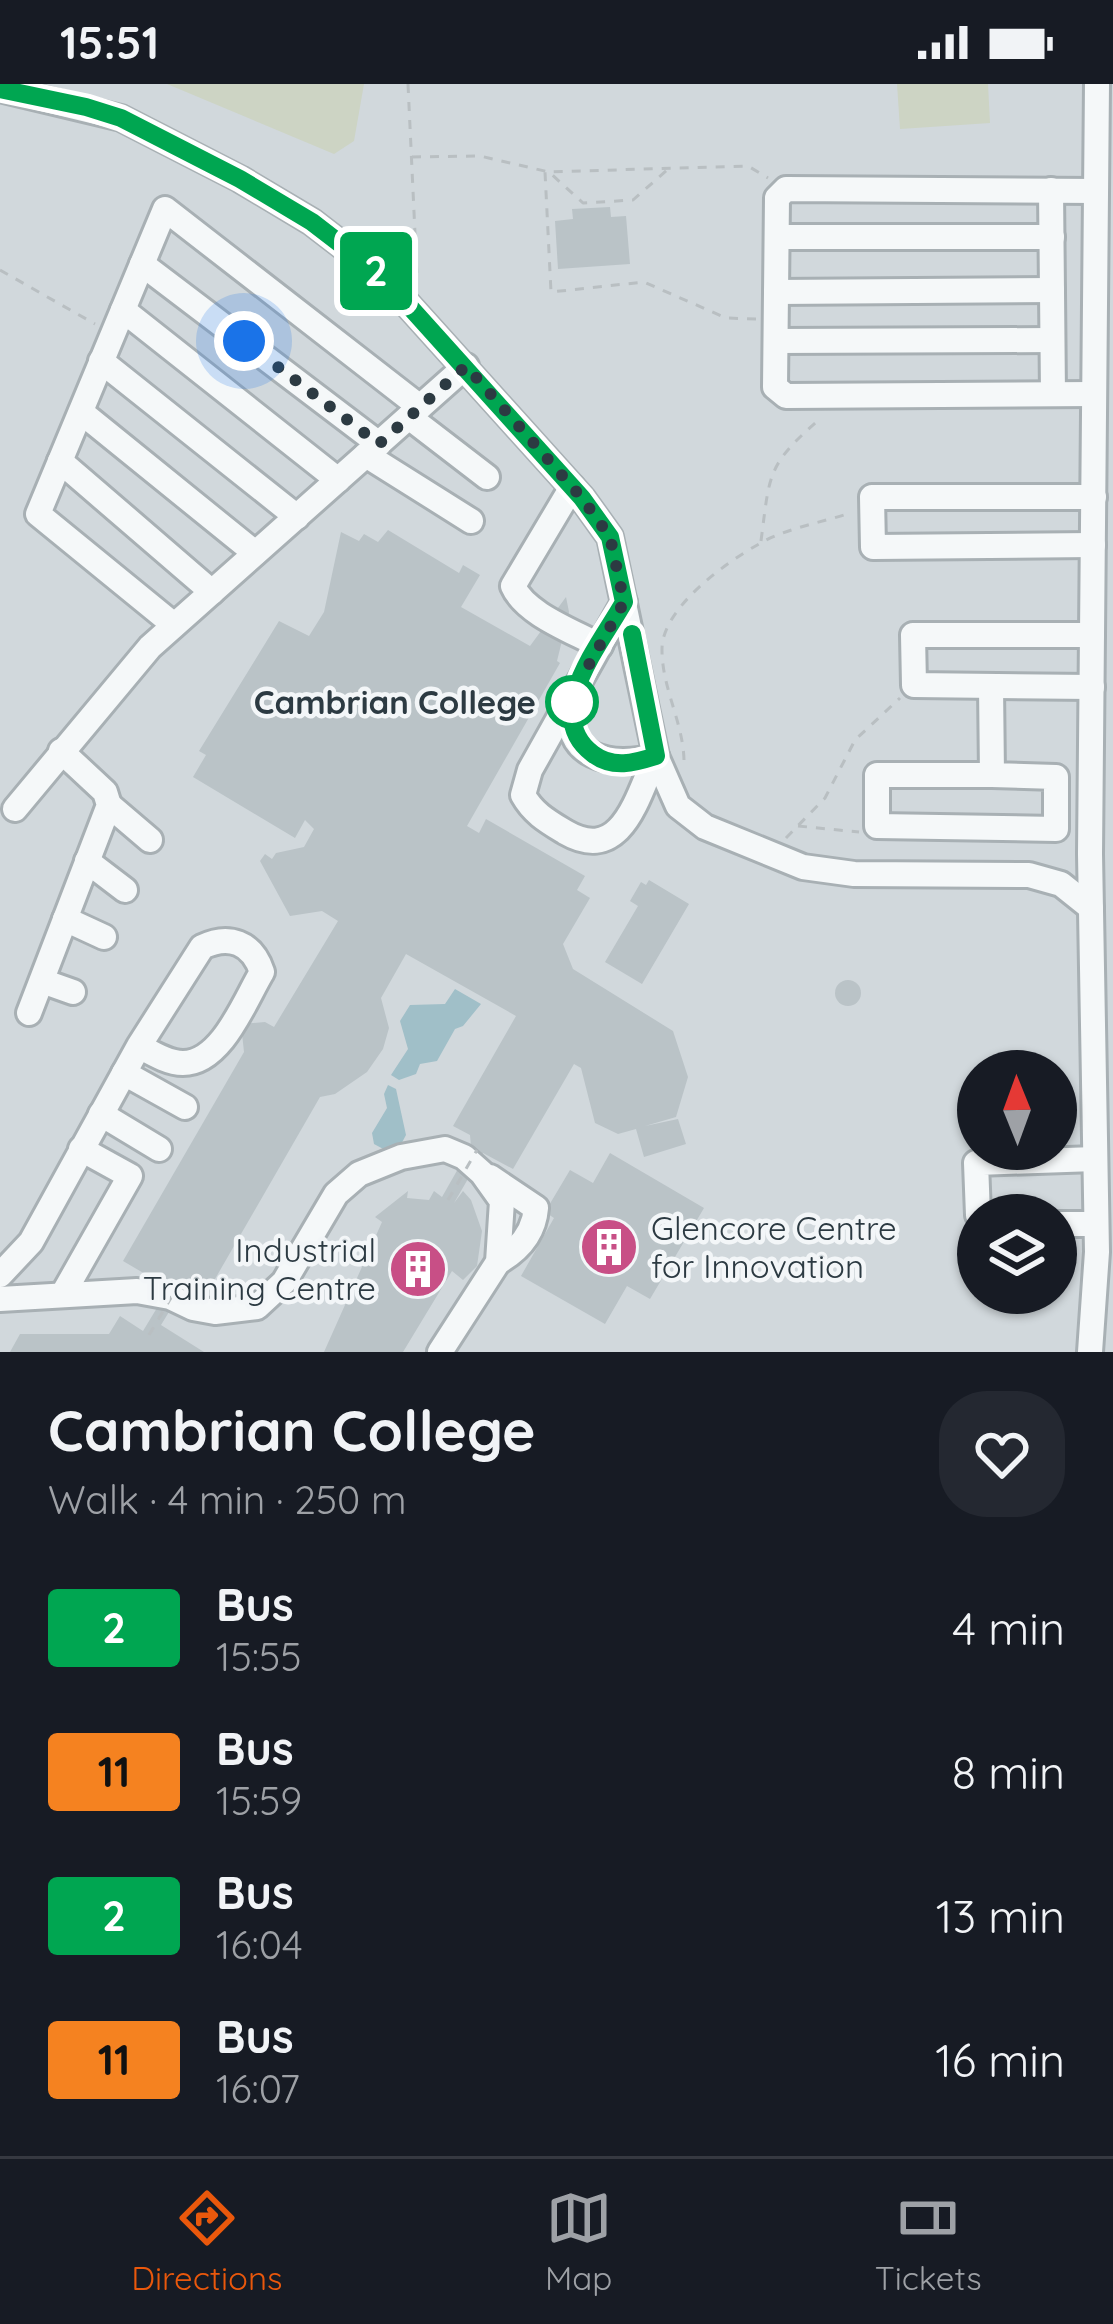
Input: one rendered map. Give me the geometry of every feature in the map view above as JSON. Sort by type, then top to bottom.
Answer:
[{"type":"street","points":[[1090,1352],[1096,1224],[1091,908],[1097,84]]},
{"type":"street","points":[[0,89],[81,95],[294,211],[399,293],[572,487],[610,537],[656,756],[678,806],[705,827],[803,867],[854,874],[1029,875],[1061,884],[1091,908]]},
{"type":"street","points":[[1094,394],[786,396],[776,387],[776,292],[777,198],[786,189],[1096,191]]},
{"type":"street","points":[[1051,190],[1052,394]]},
{"type":"street","points":[[174,626],[38,514],[165,209],[415,412],[487,477]]},
{"type":"street","points":[[777,238],[1052,238]]},
{"type":"street","points":[[142,264],[471,521]]},
{"type":"street","points":[[776,292],[1052,290]]},
{"type":"street","points":[[118,322],[338,480]]},
{"type":"street","points":[[776,330],[1052,340]]},
{"type":"street","points":[[101,361],[297,517]]},
{"type":"street","points":[[15,809],[123,677],[174,626],[466,366]]},
{"type":"street","points":[[81,412],[255,554]]},
{"type":"street","points":[[60,461],[212,592]]},
{"type":"street","points":[[572,487],[513,586],[531,607],[600,646]]},
{"type":"street","points":[[1093,544],[873,547],[872,497],[1094,497]]},
{"type":"street","points":[[624,602],[530,770],[523,795],[532,811],[584,842],[606,841],[625,824],[656,756]]},
{"type":"street","points":[[1092,634],[913,635],[914,685],[1092,687]]},
{"type":"street","points":[[991,686],[992,775]]},
{"type":"street","points":[[576,688],[570,712],[574,733],[583,746],[602,761],[620,764],[656,756]]},
{"type":"street","points":[[61,752],[105,792],[109,805],[150,840]]},
{"type":"street","points":[[877,775],[992,775],[1056,776],[1056,829],[877,826],[877,775]]},
{"type":"street","points":[[29,1012],[109,805]]},
{"type":"street","points":[[87,861],[125,890]]},
{"type":"street","points":[[65,919],[104,937]]},
{"type":"street","points":[[0,1275],[31,1242],[139,1046],[202,947],[217,940],[248,946],[262,972],[215,1048],[199,1060],[182,1064],[139,1046]]},
{"type":"street","points":[[42,980],[73,992]]},
{"type":"street","points":[[124,1072],[185,1107]]},
{"type":"street","points":[[101,1114],[159,1149]]},
{"type":"street","points":[[62,1294],[130,1176],[81,1149]]},
{"type":"street","points":[[0,1299],[137,1291],[214,1312],[257,1306],[284,1282],[335,1194],[359,1174],[401,1157],[445,1149],[480,1161],[502,1201],[498,1262],[440,1352]]},
{"type":"street","points":[[977,1194],[976,1162],[1095,1159]]},
{"type":"street","points":[[1077,1224],[1096,1224]]},
{"type":"path","points":[[399,293],[417,276],[409,84]]},
{"type":"path","points":[[412,158],[480,156],[549,172],[748,166],[786,189]]},
{"type":"path","points":[[549,172],[583,202],[633,200],[669,168]]},
{"type":"path","points":[[549,172],[545,172],[551,292],[644,282],[726,318],[776,330]]},
{"type":"path","points":[[0,270],[118,322]]},
{"type":"path","points":[[761,542],[769,481],[783,451],[829,411],[828,395]]},
{"type":"path","points":[[674,795],[684,777],[684,740],[666,682],[661,646],[670,617],[704,584],[761,542],[872,507]]},
{"type":"path","points":[[771,854],[825,798],[855,740],[914,685]]},
{"type":"path","points":[[798,826],[856,833],[877,826]]},
{"type":"path","points":[[448,1200],[480,1161]]},
{"type":"path","points":[[148,1335],[175,1291]]},
{"type":"shaded area","name":"Cambrian College","points":[[0,84],[1113,84],[1113,1352],[0,1352]]},
{"type":"green space","points":[[167,84],[364,84],[354,141],[334,154]]},
{"type":"green space","points":[[897,84],[988,84],[990,123],[900,129]]},
{"type":"water","points":[[455,989],[481,1004],[455,1029],[437,1061],[420,1064],[416,1074],[399,1080],[391,1075],[408,1049],[400,1021],[410,1005],[445,1004]]},
{"type":"water","points":[[388,1085],[396,1089],[406,1135],[399,1148],[387,1151],[374,1144],[372,1133],[387,1108],[384,1094]]},
{"type":"building","points":[[610,207],[611,217],[626,216],[630,264],[558,269],[555,221],[573,219],[572,209]]},
{"type":"building","points":[[388,530],[459,573],[463,565],[480,575],[461,607],[530,646],[566,597],[569,612],[560,663],[467,826],[479,833],[486,819],[585,876],[577,890],[590,898],[563,944],[573,969],[673,1031],[688,1077],[676,1117],[645,1126],[678,1119],[686,1144],[644,1157],[636,1129],[618,1134],[595,1123],[581,1068],[574,1064],[513,1169],[483,1153],[454,1203],[463,1191],[471,1200],[482,1231],[477,1266],[463,1280],[452,1271],[403,1352],[324,1352],[382,1222],[375,1217],[408,1191],[407,1198],[429,1200],[434,1191],[442,1197],[471,1146],[470,1135],[453,1126],[516,1016],[406,954],[381,998],[389,1028],[383,1049],[367,1072],[335,1094],[320,1097],[200,1305],[180,1294],[161,1325],[204,1352],[10,1352],[20,1334],[109,1334],[120,1316],[143,1331],[169,1288],[123,1261],[244,1052],[241,1024],[265,1022],[274,1027],[338,921],[322,911],[290,916],[260,861],[265,854],[272,859],[276,853],[304,847],[314,829],[305,820],[295,838],[193,777],[206,755],[199,751],[279,621],[309,636],[324,612],[341,532],[359,541],[364,534],[378,542]]},
{"type":"building","points":[[649,880],[689,904],[642,984],[605,962],[638,906],[630,901],[641,882],[646,885]]},
{"type":"building","points":[[848,980],[861,993],[848,1006],[835,993]]},
{"type":"building","name":"Glencore Centre for Innovation","points":[[610,1153],[704,1208],[650,1299],[627,1286],[605,1324],[521,1276],[554,1218],[545,1212],[570,1170],[593,1183]]},
{"type":"bus line","name":"2","points":[[0,89],[121,118],[240,179],[312,222],[382,276],[466,366],[582,498],[610,537],[624,602],[576,688],[570,712],[574,733],[583,746],[602,761],[620,764],[656,756],[632,634]]},
{"type":"place","name":"Cambrian College","points":[[572,702]]},
{"type":"place","name":"Glencore Centre for Innovation","points":[[609,1247]]},
{"type":"place","name":"Industrial Training Centre","points":[[418,1269]]},
{"type":"route","points":[[244,341],[379,444],[466,366],[582,498],[610,537],[624,602],[576,688],[570,712],[572,702]]}]
